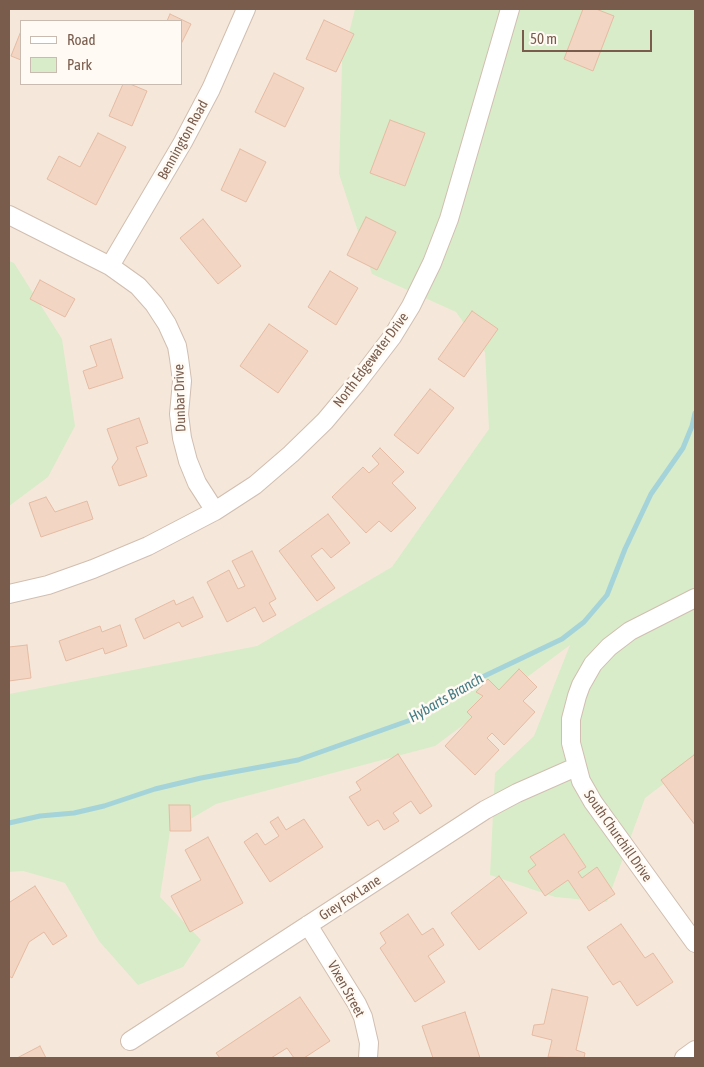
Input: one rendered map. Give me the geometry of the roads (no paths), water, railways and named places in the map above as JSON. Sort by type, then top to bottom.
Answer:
[{"type":"street","name":"Bennington Road","points":[[110,266],[184,142],[211,89],[246,9]]},
{"type":"street","name":"North Edgewater Drive","points":[[9,594],[48,585],[93,570],[148,546],[215,511],[254,485],[291,454],[325,421],[392,336],[411,306],[432,263],[449,219],[510,9]]},
{"type":"street","name":"Dunbar Drive","points":[[9,216],[110,266],[138,286],[154,304],[167,324],[176,346],[182,381],[180,409],[182,438],[188,461],[197,483],[215,511]]},
{"type":"street","name":"South Churchill Drive","points":[[695,598],[630,631],[609,647],[593,664],[581,685],[571,719],[571,743],[581,781],[593,802],[695,943]]},
{"type":"street","name":"Grey Fox Lane","points":[[130,1041],[485,810],[517,793],[576,767]]},
{"type":"street","name":"Vixen Street","points":[[308,925],[357,1004],[363,1018],[369,1043],[368,1058]]},
{"type":"street","points":[[684,1058],[695,1050]]},
{"type":"waterway","name":"Hybarts Branch","points":[[9,823],[40,816],[74,813],[104,806],[155,789],[201,778],[298,760],[419,717],[476,680],[562,639],[584,622],[607,595],[625,549],[651,494],[683,448],[695,413]]}]
